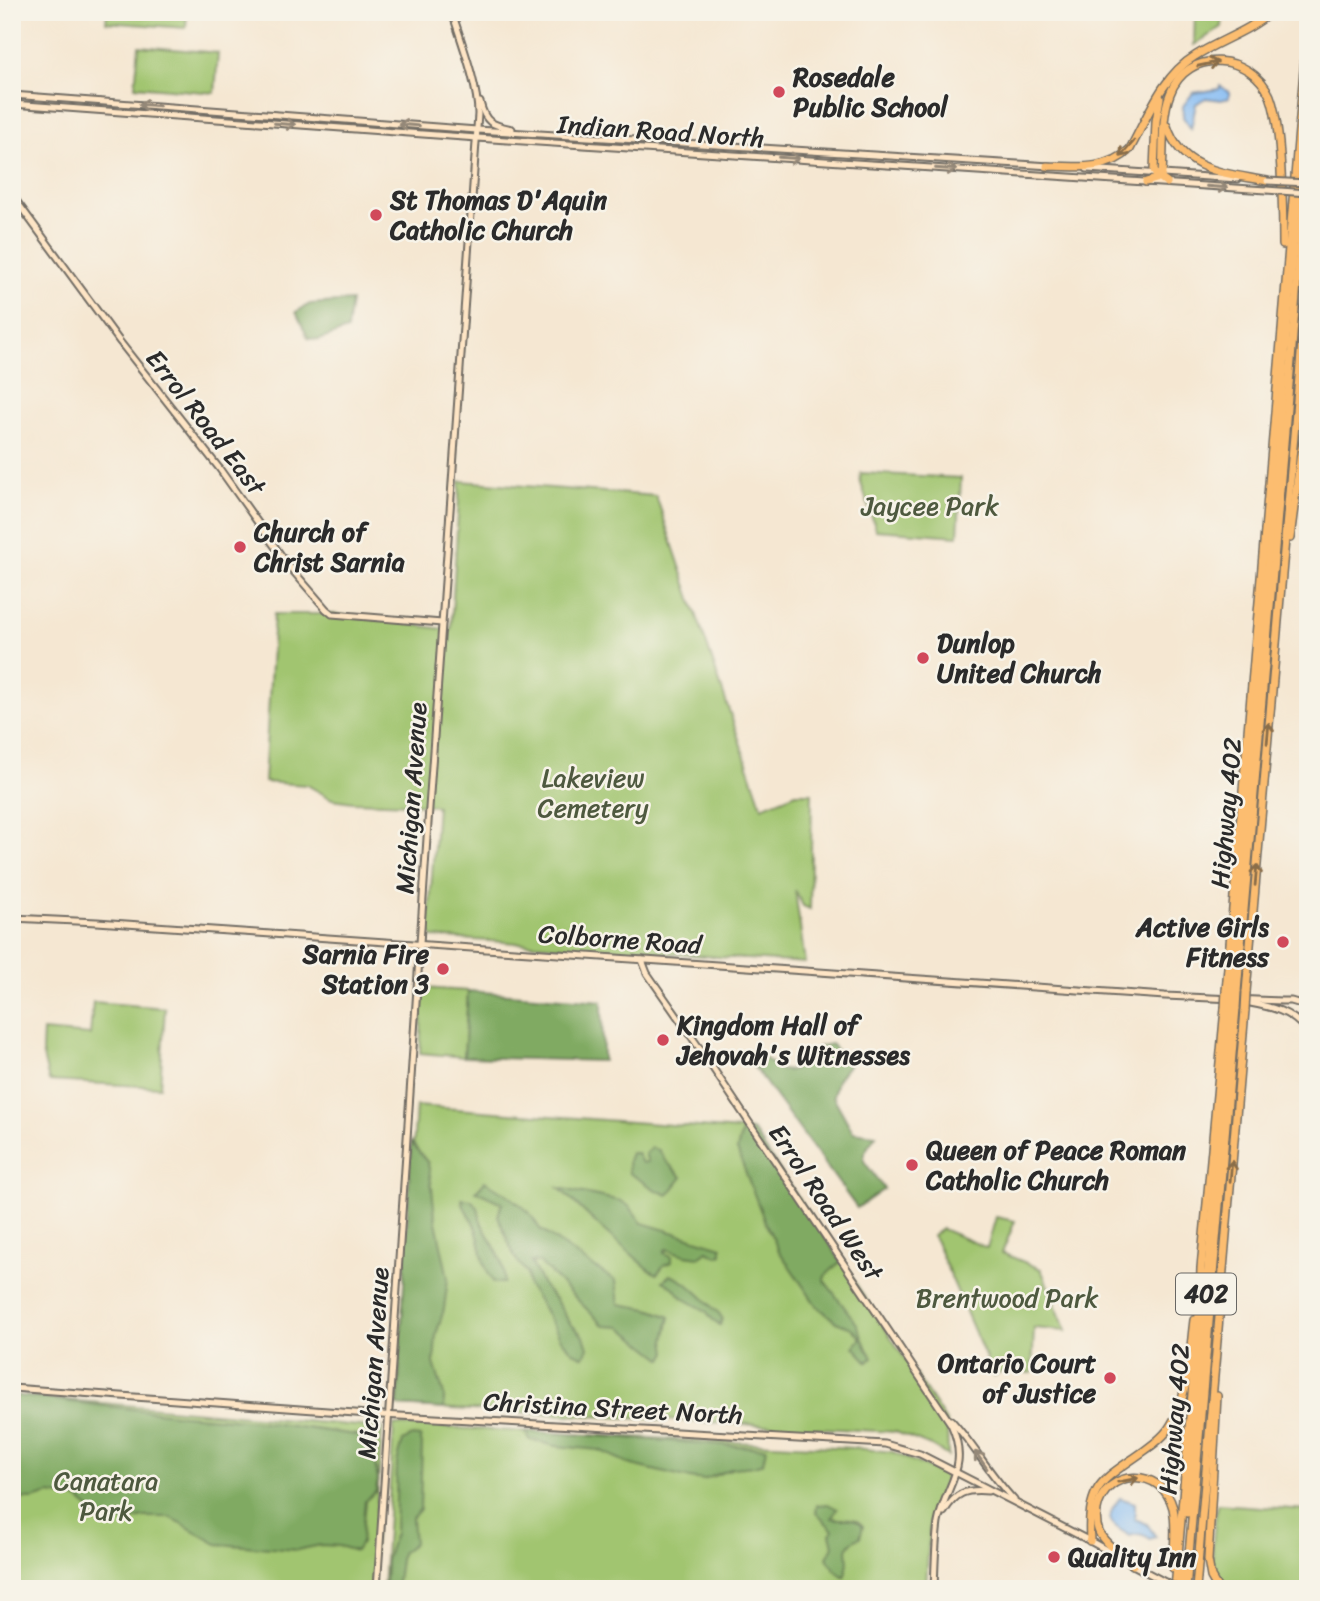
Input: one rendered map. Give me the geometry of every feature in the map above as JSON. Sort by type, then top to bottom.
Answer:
[{"type":"highway","points":[[1047,166],[1087,167],[1112,162],[1124,156],[1170,76],[1194,56],[1256,24],[1271,12]]},
{"type":"highway","points":[[1230,993],[1283,291],[1308,23]]},
{"type":"highway","points":[[1159,175],[1166,110],[1175,84],[1187,71],[1203,63],[1225,61],[1252,72],[1264,85],[1275,112],[1280,158],[1283,291]]},
{"type":"highway","name":"Highway 402","points":[[1177,1589],[1230,1008],[1308,82]]},
{"type":"highway","points":[[1161,91],[1154,157],[1159,175],[1167,183]]},
{"type":"highway","points":[[1166,110],[1171,138],[1192,161],[1220,172],[1267,181]]},
{"type":"highway","points":[[1230,993],[1290,374],[1308,134]]},
{"type":"highway","points":[[1146,182],[1159,175]]},
{"type":"highway","name":"Highway 402","points":[[1197,1589],[1308,273]]},
{"type":"highway","points":[[1274,667],[1293,508],[1308,418]]},
{"type":"highway","points":[[1090,1541],[1089,1517],[1097,1490],[1109,1476],[1164,1435],[1175,1418],[1183,1396],[1201,1268],[1230,1008]]},
{"type":"highway","points":[[1186,1589],[1230,1008]]},
{"type":"highway","points":[[1218,1589],[1211,1577],[1208,1560],[1226,1239]]},
{"type":"highway","points":[[1177,1589],[1201,1268]]},
{"type":"highway","points":[[1133,1565],[1103,1539],[1097,1516],[1100,1499],[1109,1487],[1123,1479],[1135,1477],[1149,1480],[1161,1487],[1173,1508],[1177,1589]]},
{"type":"main road","name":"Michigan Avenue","points":[[377,1589],[477,138],[478,108],[472,77],[452,12]]},
{"type":"main road","points":[[472,77],[489,122],[525,132]]},
{"type":"main road","name":"Indian Road North","points":[[12,95],[477,130],[1308,183]]},
{"type":"main road","name":"Indian Road North","points":[[12,104],[1308,193]]},
{"type":"main road","name":"Errol Road East","points":[[12,195],[120,342],[219,468],[288,565],[326,610],[332,614],[442,623]]},
{"type":"main road","name":"Colborne Road","points":[[12,918],[642,960],[1230,993],[1308,1006]]},
{"type":"main road","points":[[422,927],[427,939],[437,946]]},
{"type":"main road","name":"Errol Road West","points":[[642,960],[647,974],[946,1414],[958,1444],[957,1473]]},
{"type":"main road","name":"Colborne Road","points":[[1230,993],[1273,1007],[1292,1017],[1308,1032]]},
{"type":"main road","name":"Christina Street North","points":[[12,1388],[388,1415],[868,1442],[909,1450],[1090,1541],[1177,1589]]},
{"type":"main road","points":[[946,1414],[995,1480],[1019,1505]]},
{"type":"main road","points":[[934,1589],[942,1510],[957,1473]]},
{"type":"main road","points":[[938,1532],[943,1516],[956,1497],[972,1490],[993,1492]]},
{"type":"green space","points":[[107,12],[187,12],[186,28],[106,22]]},
{"type":"green space","points":[[1195,12],[1223,12],[1222,27],[1194,45]]},
{"type":"green space","points":[[139,46],[218,53],[215,93],[135,86]]},
{"type":"green space","points":[[351,301],[347,330],[319,340],[308,338],[296,312],[310,304]]},
{"type":"green space","name":"Jaycee Park","points":[[861,473],[961,478],[958,536],[876,530],[860,480]]},
{"type":"green space","name":"Lakeview Cemetery","points":[[460,481],[656,496],[762,807],[796,793],[812,793],[810,909],[803,906],[795,890],[805,963],[433,937],[428,931],[437,806],[353,802],[332,799],[307,785],[264,782],[274,614],[333,614],[451,630]]},
{"type":"green space","points":[[423,988],[468,991],[464,1057],[420,1053]]},
{"type":"green space","points":[[468,991],[602,1001],[603,1061],[464,1057]]},
{"type":"green space","points":[[93,1002],[165,1008],[160,1087],[49,1081],[42,1052],[43,1031],[90,1035]]},
{"type":"green space","points":[[831,1044],[849,1064],[837,1080],[833,1096],[853,1132],[876,1135],[864,1153],[864,1161],[884,1189],[857,1208],[746,1056],[755,1050],[780,1070],[792,1071],[820,1046]]},
{"type":"green space","points":[[416,1106],[753,1131],[947,1423],[948,1456],[896,1432],[396,1406]]},
{"type":"green space","points":[[753,1131],[841,1261],[824,1280],[857,1324],[873,1357],[868,1362],[854,1347],[861,1338],[852,1328],[836,1322],[816,1305],[779,1251],[737,1150],[741,1134]]},
{"type":"green space","points":[[411,1142],[428,1163],[435,1217],[448,1278],[444,1309],[436,1335],[434,1363],[444,1395],[444,1409],[398,1406]]},
{"type":"green space","points":[[651,1148],[659,1150],[682,1177],[668,1195],[629,1173],[628,1161],[631,1153],[637,1153],[642,1163],[648,1162],[645,1154]]},
{"type":"green space","points":[[485,1181],[529,1212],[540,1229],[616,1281],[619,1304],[649,1309],[670,1317],[665,1340],[667,1352],[663,1359],[621,1327],[604,1326],[540,1263],[531,1262],[545,1289],[584,1337],[588,1347],[584,1357],[573,1352],[562,1341],[528,1286],[527,1273],[515,1258],[498,1216],[502,1203],[476,1191]]},
{"type":"green space","points":[[559,1188],[621,1201],[630,1207],[642,1223],[722,1247],[722,1254],[717,1256],[707,1251],[699,1257],[666,1249],[664,1253],[672,1256],[672,1262],[664,1265],[657,1274],[600,1227]]},
{"type":"green space","points":[[462,1199],[471,1200],[479,1210],[480,1220],[503,1266],[504,1283],[494,1283],[489,1276],[477,1232]]},
{"type":"green space","name":"Brentwood Park","points":[[996,1217],[1015,1221],[1002,1253],[1041,1269],[1066,1331],[1034,1328],[1032,1373],[1001,1372],[994,1377],[933,1235],[942,1229],[987,1248]]},
{"type":"green space","points":[[670,1275],[692,1288],[718,1312],[722,1318],[720,1325],[706,1311],[683,1298],[663,1281]]},
{"type":"green space","name":"Canatara Park","points":[[12,1395],[382,1428],[371,1589],[12,1589]]},
{"type":"green space","name":"Canatara Park","points":[[12,1395],[256,1421],[370,1437],[378,1480],[376,1491],[365,1501],[361,1543],[356,1551],[321,1545],[297,1550],[217,1544],[170,1517],[144,1517],[124,1522],[101,1518],[78,1499],[50,1494],[33,1499],[12,1498]]},
{"type":"green space","points":[[394,1425],[893,1452],[944,1475],[945,1480],[930,1515],[926,1589],[383,1589]]},
{"type":"green space","points":[[526,1431],[766,1448],[763,1463],[733,1468],[704,1480],[632,1465],[599,1450],[556,1446],[530,1440]]},
{"type":"green space","points":[[412,1436],[420,1437],[422,1444],[420,1509],[412,1518],[414,1543],[401,1553],[396,1589],[385,1589],[386,1560],[395,1533],[397,1462],[403,1441]]},
{"type":"green space","points":[[828,1504],[837,1509],[832,1518],[851,1519],[863,1526],[860,1537],[847,1549],[848,1560],[844,1577],[827,1558],[833,1546],[830,1534],[833,1530],[816,1513],[817,1505]]},
{"type":"green space","points":[[1217,1504],[1308,1510],[1308,1589],[1224,1589],[1218,1580],[1213,1560]]},
{"type":"water","points":[[1220,86],[1229,92],[1229,98],[1206,98],[1196,104],[1191,129],[1183,117],[1183,106],[1193,93],[1219,89]]},
{"type":"water","points":[[1120,1498],[1135,1503],[1135,1519],[1147,1524],[1156,1537],[1150,1539],[1140,1534],[1130,1536],[1113,1524],[1111,1511]]},
{"type":"place","name":"Rosedale Public School","points":[[779,92]]},
{"type":"place","name":"St Thomas D'Aquin Catholic Church","points":[[376,215]]},
{"type":"place","name":"Church of Christ Sarnia","points":[[240,547]]},
{"type":"place","name":"Dunlop United Church","points":[[923,658]]},
{"type":"place","name":"Active Girls Fitness","points":[[1283,942]]},
{"type":"place","name":"Sarnia Fire Station 3","points":[[443,969]]},
{"type":"place","name":"Kingdom Hall of Jehovah's Witnesses","points":[[663,1040]]},
{"type":"place","name":"Queen of Peace Roman Catholic Church","points":[[912,1165]]},
{"type":"place","name":"Ontario Court of Justice","points":[[1110,1378]]},
{"type":"place","name":"Quality Inn","points":[[1054,1557]]}]
